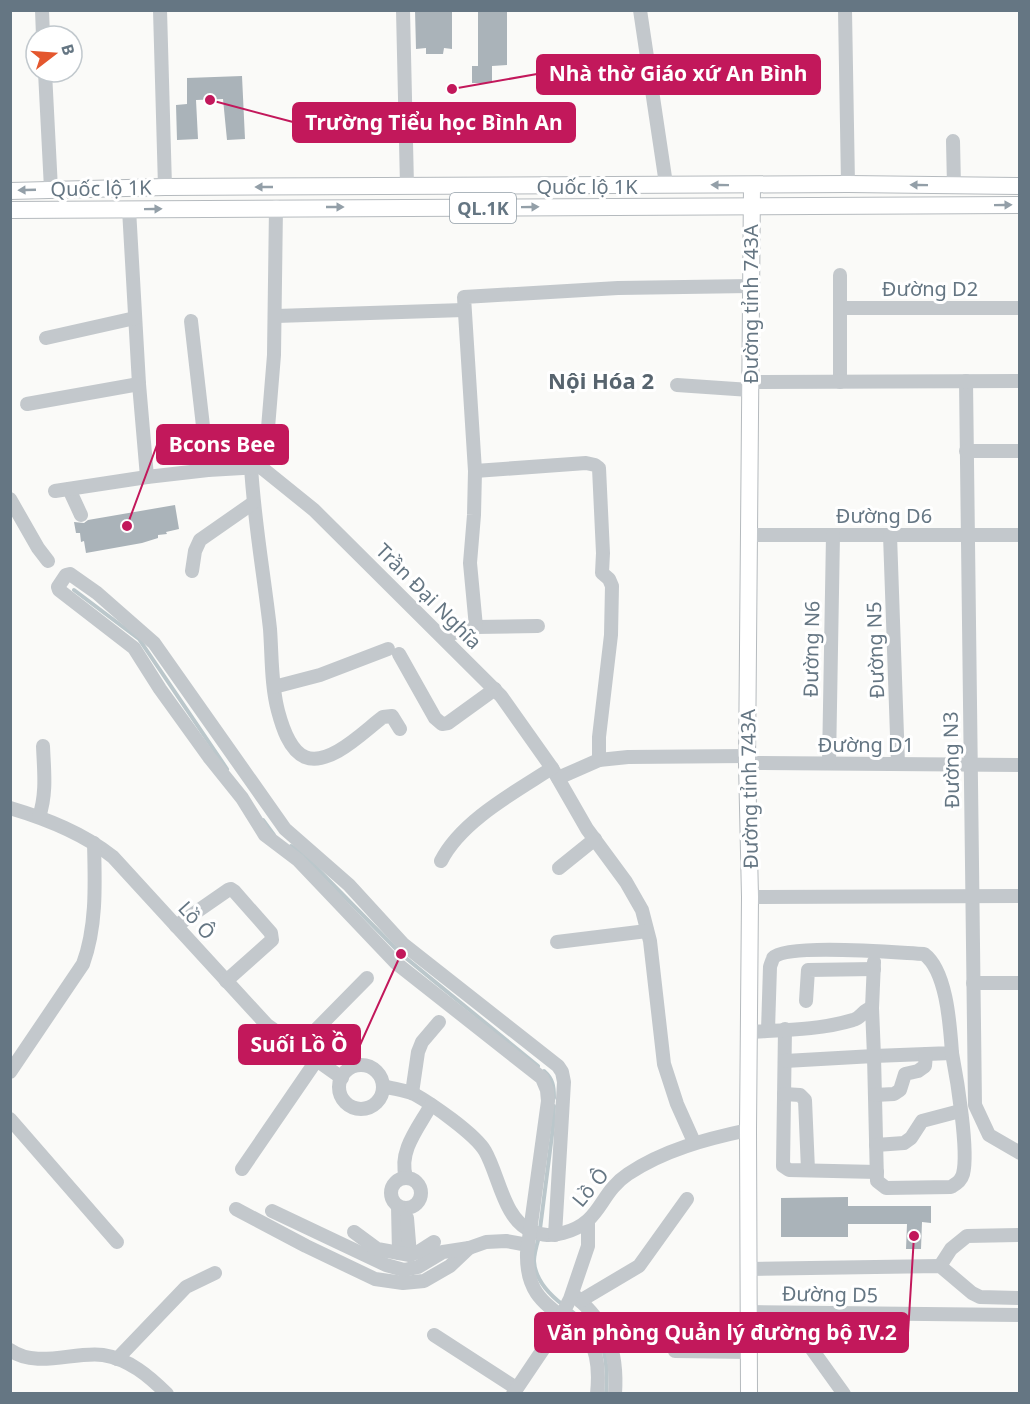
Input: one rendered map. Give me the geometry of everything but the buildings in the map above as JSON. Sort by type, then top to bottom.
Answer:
[{"type":"main road","name":"Quốc lộ 1K","points":[[10,191],[165,187],[641,186],[666,184],[1020,186]]},
{"type":"main road","points":[[407,186],[407,207]]},
{"type":"main road","name":"Đường tỉnh 743A","points":[[749,1394],[750,897],[747,760],[752,186]]},
{"type":"main road","name":"Quốc lộ 1K","points":[[10,210],[1020,205]]},
{"type":"street","points":[[160,10],[165,187]]},
{"type":"street","points":[[403,10],[407,186]]},
{"type":"street","points":[[640,10],[666,184]]},
{"type":"street","points":[[848,11],[848,184]]},
{"type":"street","points":[[46,84],[51,189]]},
{"type":"street","points":[[953,141],[954,186]]},
{"type":"street","points":[[276,207],[276,316],[271,399],[256,467],[253,503],[278,711],[292,745],[306,757],[317,758],[353,743],[383,717],[392,716],[400,729]]},
{"type":"street","points":[[129,209],[147,477]]},
{"type":"street","points":[[840,275],[840,381]]},
{"type":"street","points":[[276,316],[464,304],[618,288],[750,286]]},
{"type":"street","points":[[464,304],[475,471],[470,563],[476,627]]},
{"type":"street","name":"Đường D2","points":[[840,308],[1020,308]]},
{"type":"street","points":[[46,338],[135,318]]},
{"type":"street","points":[[191,321],[208,470]]},
{"type":"street","points":[[677,385],[750,386],[840,381],[1020,381]]},
{"type":"street","name":"Đường N3","points":[[966,381],[975,1105],[989,1136],[1020,1153]]},
{"type":"street","points":[[27,404],[139,384]]},
{"type":"street","points":[[966,451],[1020,451]]},
{"type":"street","points":[[475,471],[586,463],[599,468],[602,573],[609,579],[612,586],[611,635],[600,727],[599,760]]},
{"type":"street","points":[[55,491],[147,477],[256,467]]},
{"type":"street","name":"Trần Đại Nghĩa","points":[[256,467],[315,510],[495,689],[522,724],[595,839],[626,882],[642,910],[647,931],[657,994],[664,1064],[677,1104],[694,1142]]},
{"type":"street","points":[[69,489],[81,515]]},
{"type":"street","points":[[10,499],[48,561]]},
{"type":"street","points":[[192,571],[195,551],[200,540],[253,503]]},
{"type":"street","name":"Đường D6","points":[[749,535],[1020,535]]},
{"type":"street","name":"Đường N6","points":[[829,763],[833,535]]},
{"type":"street","name":"Đường N5","points":[[890,535],[898,764]]},
{"type":"street","points":[[542,1234],[548,1101],[547,1090],[542,1078],[396,963],[298,860],[265,835],[242,798],[221,757],[154,643],[97,593],[70,574],[66,574],[58,587],[59,590],[134,648],[160,689],[221,757],[285,829],[349,885],[403,944],[558,1066],[562,1072],[564,1082],[542,1234],[528,1245],[526,1270],[534,1293],[570,1304],[602,1324],[611,1343],[616,1365],[609,1385],[597,1394]]},
{"type":"street","points":[[443,636],[476,627],[538,626]]},
{"type":"street","points":[[274,687],[320,675],[393,651],[435,718],[442,724],[447,723],[495,689]]},
{"type":"street","points":[[39,817],[44,802],[43,746]]},
{"type":"street","points":[[441,861],[455,839],[469,827],[516,791],[555,773],[599,760],[652,755],[747,760]]},
{"type":"street","name":"Đường D1","points":[[747,760],[1020,765]]},
{"type":"street","name":"Lồ Ô","points":[[10,808],[61,825],[94,843],[113,857],[267,1025],[342,1078]]},
{"type":"street","points":[[559,868],[595,839]]},
{"type":"street","points":[[10,1072],[83,964],[89,948],[95,892],[94,843]]},
{"type":"street","points":[[176,926],[228,890],[234,891],[271,933],[272,940],[226,981]]},
{"type":"street","points":[[750,897],[1020,896]]},
{"type":"street","points":[[557,942],[647,931]]},
{"type":"street","points":[[768,1030],[770,967],[773,959],[790,951],[874,951],[924,954],[931,959],[936,967],[946,1005],[960,1111],[964,1149],[963,1172],[959,1182],[951,1187],[886,1188],[877,1181],[872,1008],[874,951]]},
{"type":"street","points":[[806,1001],[811,951]]},
{"type":"street","points":[[808,970],[874,969]]},
{"type":"street","points":[[298,1048],[367,978]]},
{"type":"street","points":[[974,983],[1020,983]]},
{"type":"street","points":[[749,1032],[827,1026],[855,1020],[865,1009],[872,1008]]},
{"type":"street","points":[[412,1093],[418,1052],[422,1042],[439,1023]]},
{"type":"street","points":[[785,1029],[783,1166],[789,1170],[877,1172]]},
{"type":"street","points":[[784,1061],[952,1053]]},
{"type":"street","points":[[875,1095],[894,1094],[900,1090],[905,1074],[918,1071],[925,1066],[926,1054]]},
{"type":"street","points":[[242,1169],[316,1061]]},
{"type":"street","points":[[363,1065],[381,1076],[383,1086],[381,1098],[376,1103],[370,1107],[356,1109],[344,1101],[339,1087],[349,1069],[363,1065]]},
{"type":"street","points":[[383,1086],[412,1093],[471,1136],[484,1149],[516,1221],[542,1234]]},
{"type":"street","points":[[784,1094],[800,1095],[805,1100],[808,1170]]},
{"type":"street","points":[[406,1177],[404,1162],[406,1150],[431,1105]]},
{"type":"street","points":[[876,1145],[904,1143],[911,1138],[922,1121],[960,1111]]},
{"type":"street","points":[[10,1119],[117,1242]]},
{"type":"street","name":"Lồ Ô","points":[[542,1234],[577,1228],[588,1222],[609,1191],[629,1173],[694,1142],[748,1130]]},
{"type":"street","points":[[406,1177],[414,1179],[420,1185],[422,1193],[419,1201],[413,1207],[402,1207],[392,1200],[390,1192],[393,1185],[399,1179],[406,1177]]},
{"type":"street","points":[[570,1304],[639,1266],[687,1199]]},
{"type":"street","points":[[402,1207],[404,1254]]},
{"type":"street","points":[[236,1209],[375,1279],[403,1283],[424,1281],[450,1266],[469,1248]]},
{"type":"street","points":[[272,1211],[386,1265],[404,1270],[418,1267],[443,1252],[469,1248],[486,1242],[506,1241],[528,1245]]},
{"type":"street","points":[[434,1335],[514,1391],[548,1342],[570,1304],[588,1246],[588,1222]]},
{"type":"street","points":[[354,1232],[377,1249],[404,1254],[420,1251],[434,1242]]},
{"type":"street","points":[[940,1266],[951,1249],[967,1236],[1020,1235]]},
{"type":"street","points":[[748,1269],[940,1266],[980,1297],[1020,1298]]},
{"type":"street","points":[[117,1359],[186,1287],[215,1273]]},
{"type":"street","points":[[570,1304],[609,1385]]},
{"type":"street","name":"Đường D5","points":[[748,1312],[1020,1315]]},
{"type":"street","points":[[797,1313],[811,1348],[844,1394]]},
{"type":"street","points":[[10,1350],[29,1358],[91,1354],[117,1359],[148,1375],[167,1394]]},
{"type":"street","points":[[675,1351],[748,1352]]},
{"type":"waterway","points":[[74,590],[139,639],[227,769]]},
{"type":"waterway","points":[[263,820],[274,835]]},
{"type":"waterway","points":[[291,846],[301,852],[401,954],[538,1066]]},
{"type":"waterway","points":[[544,1071],[552,1083],[554,1098]]},
{"type":"waterway","points":[[540,1229],[554,1106]]},
{"type":"waterway","points":[[539,1237],[534,1258],[537,1274],[548,1291],[563,1305]]},
{"type":"waterway","points":[[570,1310],[590,1328],[602,1346],[606,1367],[606,1394]]},
{"type":"place","name":"Nhà thờ Giáo xứ An Bình","points":[[452,89]]},
{"type":"place","name":"Trường Tiểu học Bình An","points":[[210,100]]},
{"type":"place","name":"Bcons Bee","points":[[127,526]]},
{"type":"place","name":"Suối Lồ Ồ","points":[[401,954]]},
{"type":"place","name":"Văn phòng Quản lý đường bộ IV.2","points":[[914,1236]]},
{"type":"district","name":"Nội Hóa 2","points":[[601,380]]}]
